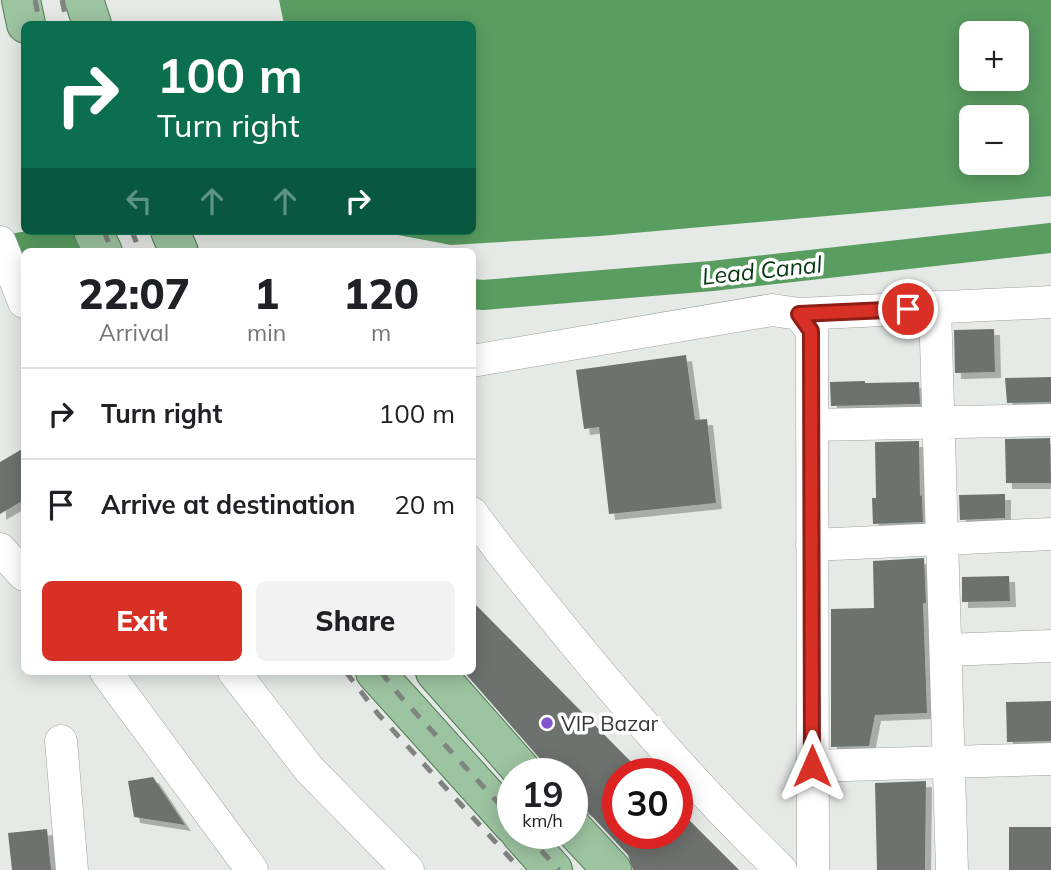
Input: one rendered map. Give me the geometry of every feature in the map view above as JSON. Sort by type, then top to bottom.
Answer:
[{"type":"main road","points":[[21,0],[25,21]]},
{"type":"main road","points":[[84,0],[91,21]]},
{"type":"main road","points":[[438,675],[511,758]]},
{"type":"main road","points":[[389,676],[497,806]]},
{"type":"main road","points":[[588,844],[612,870]]},
{"type":"main road","points":[[534,849],[553,870]]},
{"type":"street","points":[[0,242],[21,295]]},
{"type":"street","points":[[476,359],[772,310],[799,314],[1051,302]]},
{"type":"street","points":[[935,307],[952,870]]},
{"type":"street","points":[[799,314],[811,331],[813,870]]},
{"type":"street","points":[[812,425],[1051,420]]},
{"type":"street","points":[[476,518],[622,701],[728,819],[781,870]]},
{"type":"street","points":[[812,545],[1051,534]]},
{"type":"street","points":[[0,549],[21,572]]},
{"type":"street","points":[[946,650],[1051,646]]},
{"type":"street","points":[[108,675],[252,870]]},
{"type":"street","points":[[236,675],[309,769],[408,870]]},
{"type":"street","points":[[61,741],[72,870]]},
{"type":"street","points":[[812,766],[1051,759]]},
{"type":"shaded area","points":[[279,0],[1051,0],[1051,196],[600,236],[451,245],[398,235],[476,235],[476,21],[283,21]]},
{"type":"building","points":[[994,329],[995,372],[955,373],[954,330]]},
{"type":"building","points":[[686,355],[695,420],[707,419],[716,503],[609,514],[599,427],[584,429],[576,370]]},
{"type":"building","points":[[1051,377],[1051,402],[1007,403],[1005,378]]},
{"type":"building","points":[[830,382],[919,382],[920,404],[831,406]]},
{"type":"building","points":[[1050,438],[1051,483],[1006,483],[1005,439]]},
{"type":"building","points":[[919,441],[923,522],[873,524],[872,498],[876,498],[875,442]]},
{"type":"building","points":[[21,450],[21,502],[0,514],[0,462]]},
{"type":"building","points":[[1005,494],[1005,518],[960,520],[959,495]]},
{"type":"building","points":[[924,558],[927,713],[875,715],[869,746],[831,747],[831,609],[874,608],[873,561]]},
{"type":"building","points":[[1009,576],[1010,601],[962,602],[962,577]]},
{"type":"building","name":"VIP Bazar","points":[[476,605],[627,758],[602,758],[602,827],[588,812],[588,758],[539,758],[467,675],[476,675]]},
{"type":"building","points":[[1051,701],[1051,741],[1007,742],[1006,702]]},
{"type":"building","points":[[153,777],[185,825],[134,817],[128,781]]},
{"type":"building","points":[[926,781],[925,870],[877,870],[875,783]]},
{"type":"building","name":"VIP Bazar","points":[[693,824],[739,870],[633,870],[628,855],[622,849],[693,849]]},
{"type":"building","points":[[1009,827],[1051,827],[1051,870],[1009,870]]},
{"type":"building","points":[[47,829],[51,870],[12,870],[8,833]]},
{"type":"waterway","name":"Lead Canal","points":[[476,294],[712,276],[1051,238]]},
{"type":"waterway","name":"Lead Canal","points":[[0,251],[28,246],[51,248]]},
{"type":"railway","points":[[35,0],[39,21]]},
{"type":"railway","points":[[62,0],[66,21]]},
{"type":"railway","points":[[106,235],[110,248]]},
{"type":"railway","points":[[134,235],[138,248]]},
{"type":"railway","points":[[348,675],[378,714],[521,870]]},
{"type":"railway","points":[[383,675],[497,802]]},
{"type":"railway","points":[[540,849],[559,870]]},
{"type":"place","name":"VIP Bazar","points":[[547,723]]},
{"type":"route","points":[[812,766],[811,331],[799,314],[908,309]]}]
